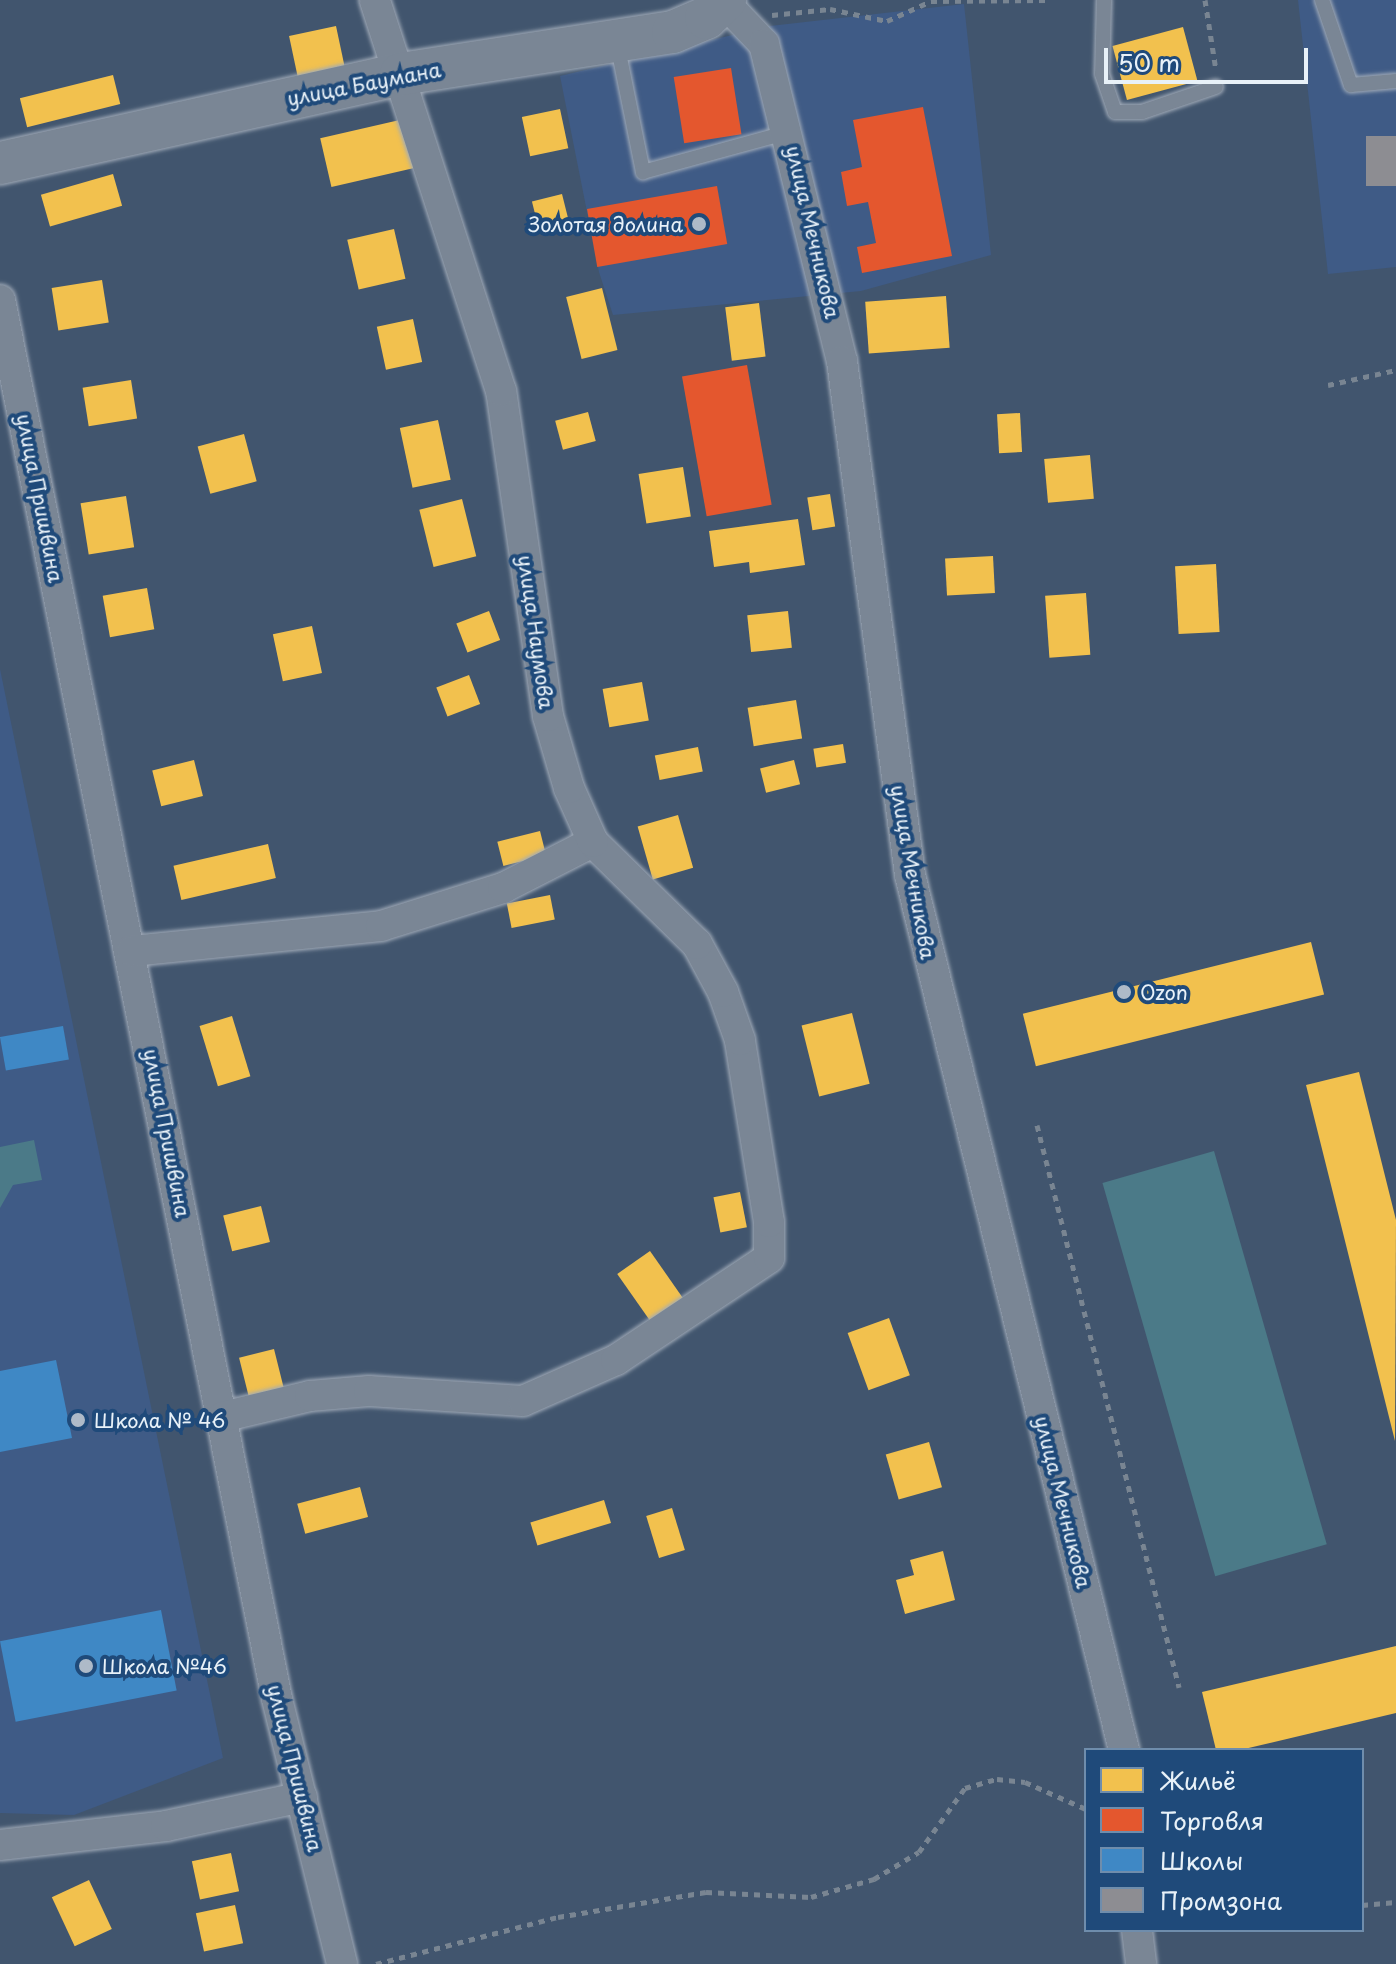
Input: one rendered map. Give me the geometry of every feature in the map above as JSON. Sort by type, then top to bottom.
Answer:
[{"type":"main road","name":"улица Баумана","points":[[0,162],[401,74],[617,42],[690,26],[729,7]]},
{"type":"street","name":"улица Наумова","points":[[222,1417],[310,1396],[369,1391],[523,1401],[616,1360],[769,1258],[769,1222],[740,1040],[723,992],[697,944],[593,842],[569,788],[548,716],[501,391],[375,0]]},
{"type":"street","name":"улица Мечникова","points":[[729,7],[764,44],[790,132],[842,361],[910,875],[1124,1748]]},
{"type":"street","name":"улица Пришвина","points":[[0,300],[132,951],[277,1699],[342,1964]]},
{"type":"street","points":[[132,951],[381,926],[503,888],[593,842]]},
{"type":"street","points":[[0,1845],[166,1826],[302,1797]]},
{"type":"street","points":[[1137,1932],[1141,1964]]},
{"type":"lane","points":[[1104,0],[1102,74],[1115,112],[1142,112],[1216,87]]},
{"type":"lane","points":[[1322,0],[1351,85],[1396,81]]},
{"type":"lane","points":[[617,42],[643,172],[790,132]]},
{"type":"path","points":[[729,7],[830,9],[887,21],[931,1],[1048,0]]},
{"type":"path","points":[[1205,0],[1216,87]]},
{"type":"path","points":[[1328,385],[1396,370]]},
{"type":"path","points":[[1037,1125],[1179,1687]]},
{"type":"path","points":[[376,1964],[558,1917],[706,1892],[811,1897],[874,1879],[919,1852],[965,1788],[997,1779],[1025,1782],[1084,1808]]},
{"type":"path","points":[[1364,1905],[1396,1902]]},
{"type":"shaded area","points":[[1298,0],[1396,0],[1396,267],[1328,274]]},
{"type":"shaded area","points":[[964,4],[991,255],[861,291],[613,315],[599,272],[560,76],[770,26]]},
{"type":"shaded area","name":"Школа № 46","points":[[0,669],[223,1758],[74,1815],[0,1813]]},
{"type":"shaded area","points":[[34,1140],[42,1180],[13,1185],[0,1208],[0,1147]]},
{"type":"shaded area","points":[[1214,1151],[1327,1544],[1215,1576],[1102,1183]]},
{"type":"building: Жильё","points":[[336,26],[346,72],[299,82],[289,36]]},
{"type":"building: Жильё","points":[[1183,27],[1197,81],[1127,100],[1112,46]]},
{"type":"building: Жильё","points":[[113,75],[120,104],[27,127],[20,98]]},
{"type":"building: Жильё","points":[[560,109],[568,148],[530,156],[522,117]]},
{"type":"building: Жильё","points":[[404,119],[415,168],[331,187],[320,138]]},
{"type":"building: Жильё","points":[[113,174],[122,206],[50,226],[41,195]]},
{"type":"building: Жильё","points":[[562,194],[568,218],[538,226],[532,201]]},
{"type":"building: Жильё","points":[[394,229],[405,279],[359,289],[347,240]]},
{"type":"building: Жильё","points":[[102,280],[109,322],[58,330],[52,288]]},
{"type":"building: Жильё","points":[[602,288],[617,350],[582,359],[566,297]]},
{"type":"building: Жильё","points":[[946,296],[950,348],[869,354],[865,302]]},
{"type":"building: Жильё","points":[[759,303],[766,357],[732,361],[725,307]]},
{"type":"building: Жильё","points":[[413,319],[422,362],[386,370],[377,327]]},
{"type":"building: Жильё","points":[[131,380],[137,419],[89,426],[83,388]]},
{"type":"building: Жильё","points":[[588,412],[596,441],[563,450],[555,421]]},
{"type":"building: Жильё","points":[[1020,413],[1022,452],[999,453],[997,414]]},
{"type":"building: Жильё","points":[[438,420],[451,480],[413,488],[400,428]]},
{"type":"building: Жильё","points":[[244,434],[257,481],[210,494],[198,446]]},
{"type":"building: Жильё","points":[[1090,455],[1094,499],[1048,503],[1044,459]]},
{"type":"building: Жильё","points":[[683,467],[691,516],[646,523],[639,474]]},
{"type":"building: Жильё","points":[[830,494],[835,527],[812,530],[807,498]]},
{"type":"building: Жильё","points":[[126,496],[134,547],[89,555],[81,503]]},
{"type":"building: Жильё","points":[[462,499],[476,556],[434,567],[419,510]]},
{"type":"building: Жильё","points":[[798,519],[805,565],[750,573],[749,562],[714,567],[709,531]]},
{"type":"building: Жильё","points":[[993,556],[995,593],[947,595],[945,559]]},
{"type":"building: Жильё","points":[[1216,564],[1220,632],[1179,634],[1175,566]]},
{"type":"building: Жильё","points":[[147,588],[154,629],[110,637],[103,596]]},
{"type":"building: Жильё","points":[[1086,593],[1090,655],[1049,658],[1045,596]]},
{"type":"building: Жильё","points":[[489,611],[500,640],[467,652],[456,624]]},
{"type":"building: Жильё","points":[[788,611],[792,648],[751,652],[747,615]]},
{"type":"building: Жильё","points":[[312,626],[322,673],[283,681],[273,634]]},
{"type":"building: Жильё","points":[[469,675],[480,704],[447,716],[436,688]]},
{"type":"building: Жильё","points":[[642,682],[649,720],[609,727],[603,689]]},
{"type":"building: Жильё","points":[[796,700],[802,739],[754,746],[748,708]]},
{"type":"building: Жильё","points":[[843,744],[846,763],[816,767],[813,749]]},
{"type":"building: Жильё","points":[[698,747],[703,772],[660,780],[655,755]]},
{"type":"building: Жильё","points":[[194,760],[203,796],[161,806],[152,770]]},
{"type":"building: Жильё","points":[[794,760],[800,784],[766,793],[760,768]]},
{"type":"building: Жильё","points":[[678,815],[693,868],[653,879],[638,827]]},
{"type":"building: Жильё","points":[[540,831],[546,855],[503,866],[497,842]]},
{"type":"building: Жильё","points":[[268,844],[276,878],[181,900],[173,866]]},
{"type":"building: Жильё","points":[[550,895],[555,920],[512,928],[507,903]]},
{"type":"building: Жильё","points":[[1311,942],[1324,994],[1036,1066],[1023,1014]]},
{"type":"building: Жильё","points":[[852,1013],[870,1084],[819,1096],[802,1026]]},
{"type":"building: Жильё","points":[[232,1016],[250,1076],[218,1086],[199,1026]]},
{"type":"building: Жильё","points":[[1359,1072],[1396,1220],[1395,1441],[1306,1085]]},
{"type":"building: Жильё","points":[[740,1192],[747,1227],[720,1232],[713,1197]]},
{"type":"building: Жильё","points":[[261,1206],[270,1242],[232,1251],[223,1215]]},
{"type":"building: Жильё","points":[[650,1251],[684,1300],[652,1323],[617,1274]]},
{"type":"building: Жильё","points":[[889,1318],[910,1375],[869,1390],[848,1333]]},
{"type":"building: Жильё","points":[[274,1349],[284,1390],[249,1398],[239,1358]]},
{"type":"building: Жильё","points":[[929,1442],[942,1487],[899,1500],[886,1454]]},
{"type":"building: Жильё","points":[[360,1487],[368,1517],[305,1534],[297,1504]]},
{"type":"building: Жильё","points":[[604,1500],[611,1523],[537,1545],[530,1523]]},
{"type":"building: Жильё","points":[[672,1508],[685,1550],[659,1558],[646,1516]]},
{"type":"building: Жильё","points":[[943,1551],[955,1600],[905,1614],[896,1580],[914,1575],[910,1560]]},
{"type":"building: Жильё","points":[[1396,1646],[1396,1713],[1248,1748],[1216,1748],[1202,1692]]},
{"type":"building: Жильё","points":[[231,1853],[239,1891],[200,1899],[192,1861]]},
{"type":"building: Жильё","points":[[89,1880],[112,1929],[75,1946],[52,1897]]},
{"type":"building: Жильё","points":[[235,1905],[243,1943],[204,1951],[196,1913]]},
{"type":"building: Торговля","points":[[731,68],[741,134],[684,143],[674,77]]},
{"type":"building: Торговля","points":[[923,107],[952,256],[862,273],[857,247],[876,243],[868,202],[847,206],[841,172],[862,167],[853,120]]},
{"type":"building: Торговля","points":[[717,186],[727,244],[597,267],[587,209]]},
{"type":"building: Торговля","points":[[747,365],[772,505],[707,516],[682,376]]},
{"type":"building: Школы","points":[[63,1026],[69,1059],[6,1071],[0,1037]]},
{"type":"building: Школы","points":[[56,1360],[72,1438],[0,1452],[0,1371]]},
{"type":"building: Школы","name":"Школа №46","points":[[161,1610],[177,1690],[16,1722],[0,1641]]},
{"type":"building: Промзона","points":[[1366,136],[1396,136],[1396,186],[1366,186]]},
{"type":"place","name":"Золотая долина","points":[[699,224]]},
{"type":"place","name":"Ozon","points":[[1124,992]]},
{"type":"place","name":"Школа № 46","points":[[78,1420]]},
{"type":"place","name":"Школа №46","points":[[86,1666]]}]
